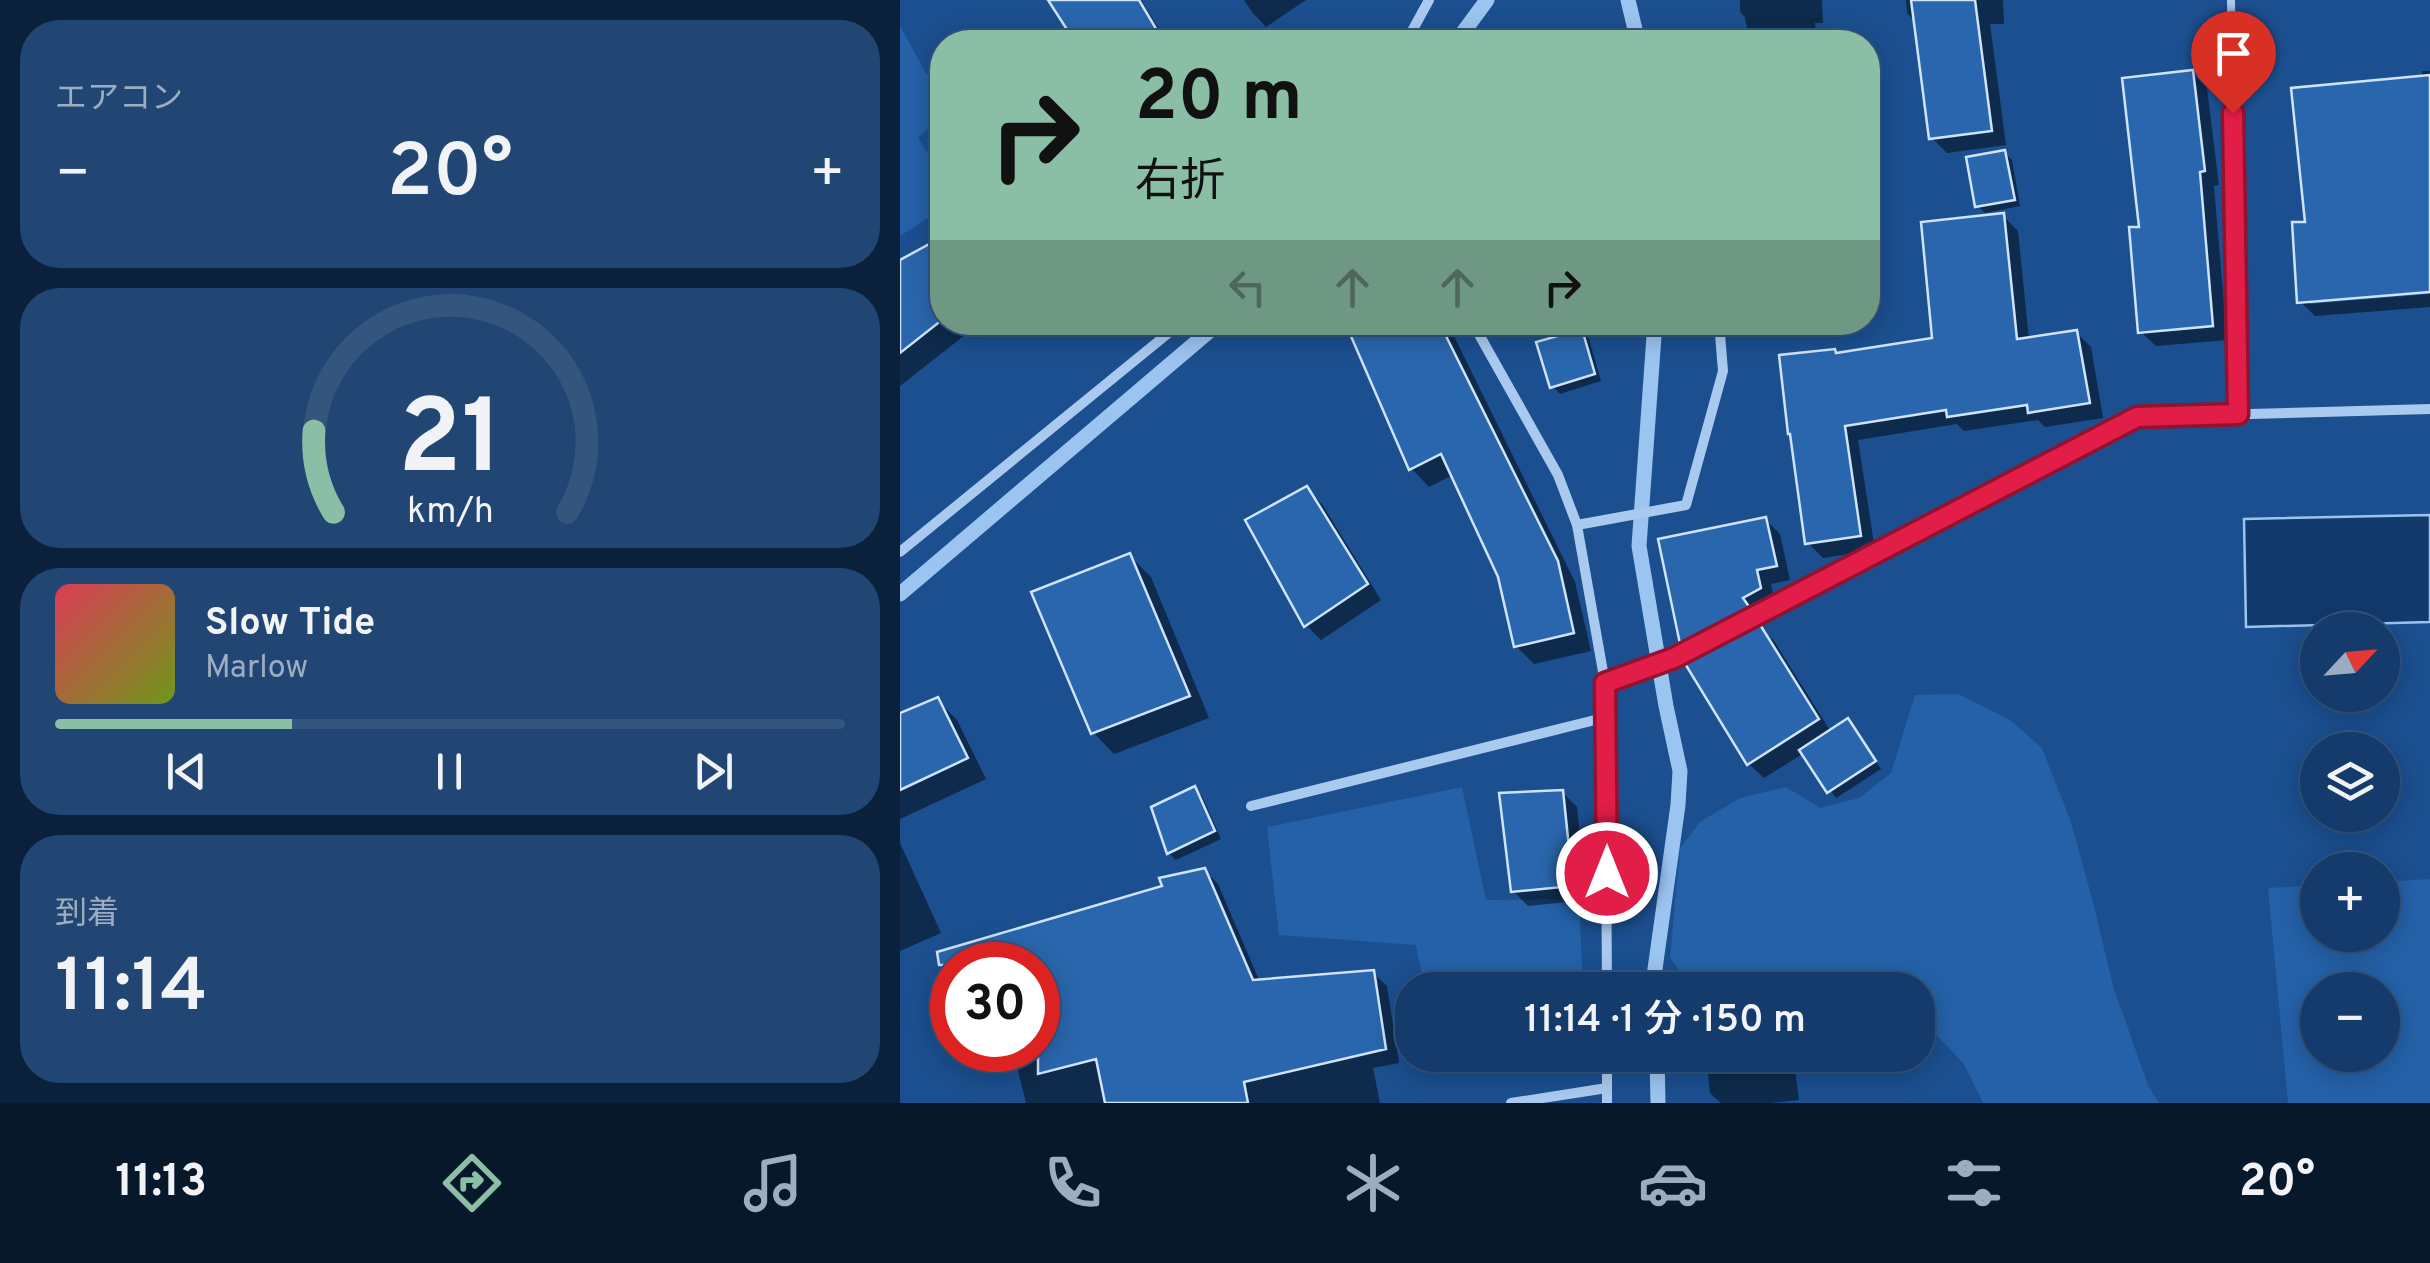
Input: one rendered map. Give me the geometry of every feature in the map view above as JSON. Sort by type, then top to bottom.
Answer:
[{"type":"street","points":[[1413,30],[1429,0]]},
{"type":"street","points":[[900,552],[1166,335]]},
{"type":"street","points":[[1479,335],[1558,475],[1577,525],[1605,683],[1607,972]]},
{"type":"street","points":[[1577,525],[1686,505],[1723,371],[1721,335]]},
{"type":"street","points":[[1605,683],[1674,658],[2137,417],[2430,409]]},
{"type":"street","points":[[1251,806],[1607,717]]},
{"type":"street","points":[[1606,1072],[1607,1103]]},
{"type":"street","points":[[1510,1103],[1606,1088]]},
{"type":"lane","points":[[2231,0],[2238,414]]},
{"type":"shaded area","points":[[900,26],[930,76],[930,126],[918,138],[930,156],[930,217],[900,236]]},
{"type":"shaded area","points":[[2430,515],[2430,622],[2400,623],[2400,612],[2300,612],[2300,626],[2246,627],[2244,519]]},
{"type":"shaded area","points":[[1958,694],[2010,720],[2042,748],[2071,822],[2113,986],[2148,1085],[2159,1103],[1983,1103],[1964,1064],[1935,1034],[1935,972],[1680,972],[1670,958],[1680,848],[1700,822],[1740,798],[1786,787],[1820,808],[1859,798],[1891,773],[1915,695]]},
{"type":"shaded area","points":[[1462,787],[1486,900],[1579,899],[1582,972],[1421,972],[1416,945],[1279,935],[1267,827]]},
{"type":"shaded area","points":[[2430,879],[2430,1103],[2288,1103],[2268,888],[2300,886],[2300,952],[2400,952],[2400,881]]},
{"type":"building","points":[[1048,0],[1139,0],[1157,30],[1067,30]]},
{"type":"building","points":[[1911,0],[1975,0],[1992,131],[1929,139]]},
{"type":"building","points":[[2193,70],[2205,171],[2200,172],[2213,326],[2138,333],[2129,227],[2139,227],[2122,78]]},
{"type":"building","points":[[2430,75],[2430,292],[2297,303],[2292,222],[2305,222],[2291,88]]},
{"type":"building","points":[[2005,150],[2015,200],[1975,207],[1966,157]]},
{"type":"building","points":[[2004,213],[2017,339],[2077,330],[2090,403],[2028,413],[2027,405],[1947,417],[1946,410],[1845,426],[1861,536],[1805,544],[1779,355],[1835,349],[1836,353],[1932,338],[1921,222]]},
{"type":"building","points":[[930,244],[930,329],[900,353],[900,260]]},
{"type":"building","points":[[1350,335],[1445,335],[1558,561],[1574,633],[1514,647],[1498,577],[1441,454],[1409,470]]},
{"type":"building","points":[[1561,335],[1584,335],[1595,374],[1550,388],[1536,342]]},
{"type":"building","points":[[1307,486],[1368,584],[1304,627],[1245,520]]},
{"type":"building","points":[[1766,517],[1777,566],[1757,570],[1761,588],[1743,598],[1750,608],[1680,644],[1658,539]]},
{"type":"building","points":[[1130,553],[1190,696],[1091,734],[1031,592]]},
{"type":"building","points":[[1759,623],[1819,719],[1747,765],[1684,662]]},
{"type":"building","points":[[938,697],[968,758],[900,790],[900,713]]},
{"type":"building","points":[[1848,718],[1876,761],[1827,793],[1799,750]]},
{"type":"building","points":[[1195,786],[1215,831],[1167,854],[1151,807]]},
{"type":"building","points":[[1563,790],[1573,886],[1511,892],[1499,793]]},
{"type":"building","points":[[1205,868],[1253,980],[1374,970],[1386,1049],[1244,1082],[1248,1103],[1105,1103],[1096,1059],[1060,1068],[1060,942],[971,942],[1162,886],[1159,878]]},
{"type":"waterway","points":[[1465,30],[1487,0]]},
{"type":"waterway","points":[[1628,0],[1635,30]]},
{"type":"waterway","points":[[900,594],[1205,335]]},
{"type":"waterway","points":[[1654,335],[1639,546],[1680,771],[1655,972]]},
{"type":"waterway","points":[[1657,1072],[1658,1103]]},
{"type":"route","points":[[1607,873],[1605,683],[1674,658],[2137,417],[2238,414],[2233,113]]}]
